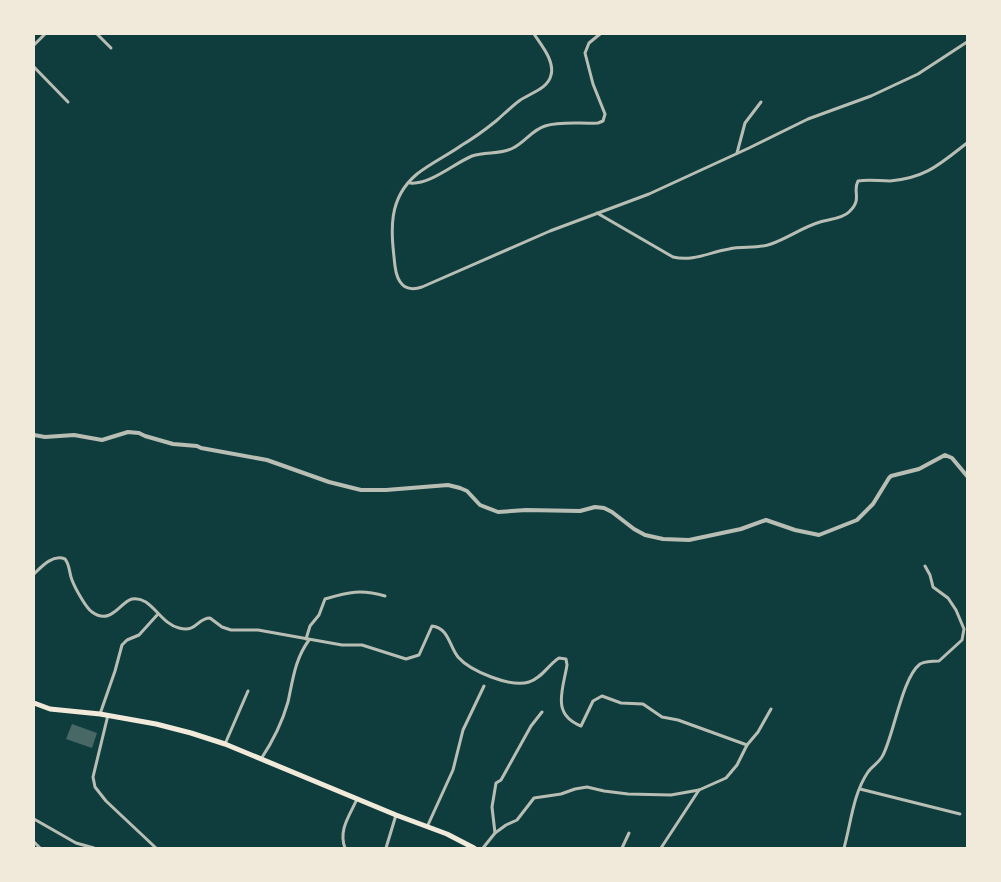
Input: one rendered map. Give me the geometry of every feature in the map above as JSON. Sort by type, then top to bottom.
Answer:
[{"type":"main road","points":[[34,702],[50,708],[100,714],[191,733],[225,744],[396,815],[447,834],[474,848]]},
{"type":"street","points":[[34,45],[44,34]]},
{"type":"street","points":[[97,34],[111,48]]},
{"type":"street","points":[[534,34],[551,66],[548,82],[520,100],[495,122],[417,174],[398,199],[393,214],[391,230],[396,276],[405,286],[414,289],[436,281],[550,231],[649,194],[808,119],[871,96],[918,74],[967,42]]},
{"type":"street","points":[[409,183],[422,182],[475,155],[500,153],[510,150],[524,142],[537,130],[546,126],[598,123],[603,121],[605,114],[593,84],[585,52],[589,43],[600,34]]},
{"type":"street","points":[[34,67],[68,102]]},
{"type":"street","points":[[737,154],[745,122],[761,102]]},
{"type":"street","points":[[597,213],[673,257],[693,258],[730,249],[760,247],[771,244],[819,222],[846,215],[856,204],[858,196],[856,185],[858,181],[890,181],[919,175],[933,170],[967,143]]},
{"type":"street","points":[[34,435],[45,437],[74,435],[102,440],[128,432],[139,433],[163,442],[198,446],[267,460],[330,482],[361,490],[448,486],[460,488],[467,491],[480,505],[498,512],[526,510],[580,511],[595,506],[612,512],[645,535],[674,540],[689,540],[741,529],[766,520],[819,535],[858,520],[873,504],[891,476],[919,468],[945,455],[952,458],[967,476]]},
{"type":"street","points":[[34,574],[47,562],[56,558],[63,558],[68,562],[73,583],[90,610],[102,616],[118,611],[125,602],[138,599],[147,602],[168,623],[181,629],[192,628],[208,618],[226,629],[258,630],[342,645],[362,645],[406,659],[420,655],[432,626],[448,636],[457,656],[465,664],[493,678],[511,683],[528,683],[537,678],[559,658],[566,659],[567,665],[561,706],[566,718],[581,726],[593,700],[602,696],[621,702],[643,704],[662,717],[678,720],[747,744]]},
{"type":"street","points":[[844,848],[860,789],[868,772],[883,757],[901,700],[910,679],[919,665],[926,662],[939,661],[962,640],[964,630],[956,610],[948,598],[933,587],[930,575],[924,566]]},
{"type":"street","points":[[261,759],[276,736],[282,722],[295,664],[308,639],[310,626],[319,615],[325,599],[347,593],[368,591],[385,596]]},
{"type":"street","points":[[100,714],[122,645],[127,640],[138,635],[158,614]]},
{"type":"street","points":[[427,827],[453,770],[463,730],[484,686]]},
{"type":"street","points":[[225,744],[248,691]]},
{"type":"street","points":[[484,848],[495,833],[517,820],[534,798],[561,794],[581,787],[628,794],[670,796],[699,790],[726,778],[738,765],[747,744],[758,732],[771,709]]},
{"type":"street","points":[[495,833],[492,807],[496,783],[501,780],[542,712]]},
{"type":"street","points":[[108,716],[93,777],[95,787],[106,801],[156,848]]},
{"type":"street","points":[[860,789],[960,814]]},
{"type":"street","points":[[661,848],[699,790]]},
{"type":"street","points":[[345,848],[342,840],[342,830],[357,798]]},
{"type":"street","points":[[386,848],[396,815]]},
{"type":"street","points":[[34,819],[76,843],[94,848]]},
{"type":"street","points":[[622,848],[629,833]]},
{"type":"street","points":[[34,842],[40,848]]},
{"type":"building","points":[[72,724],[97,733],[92,748],[66,739]]}]
